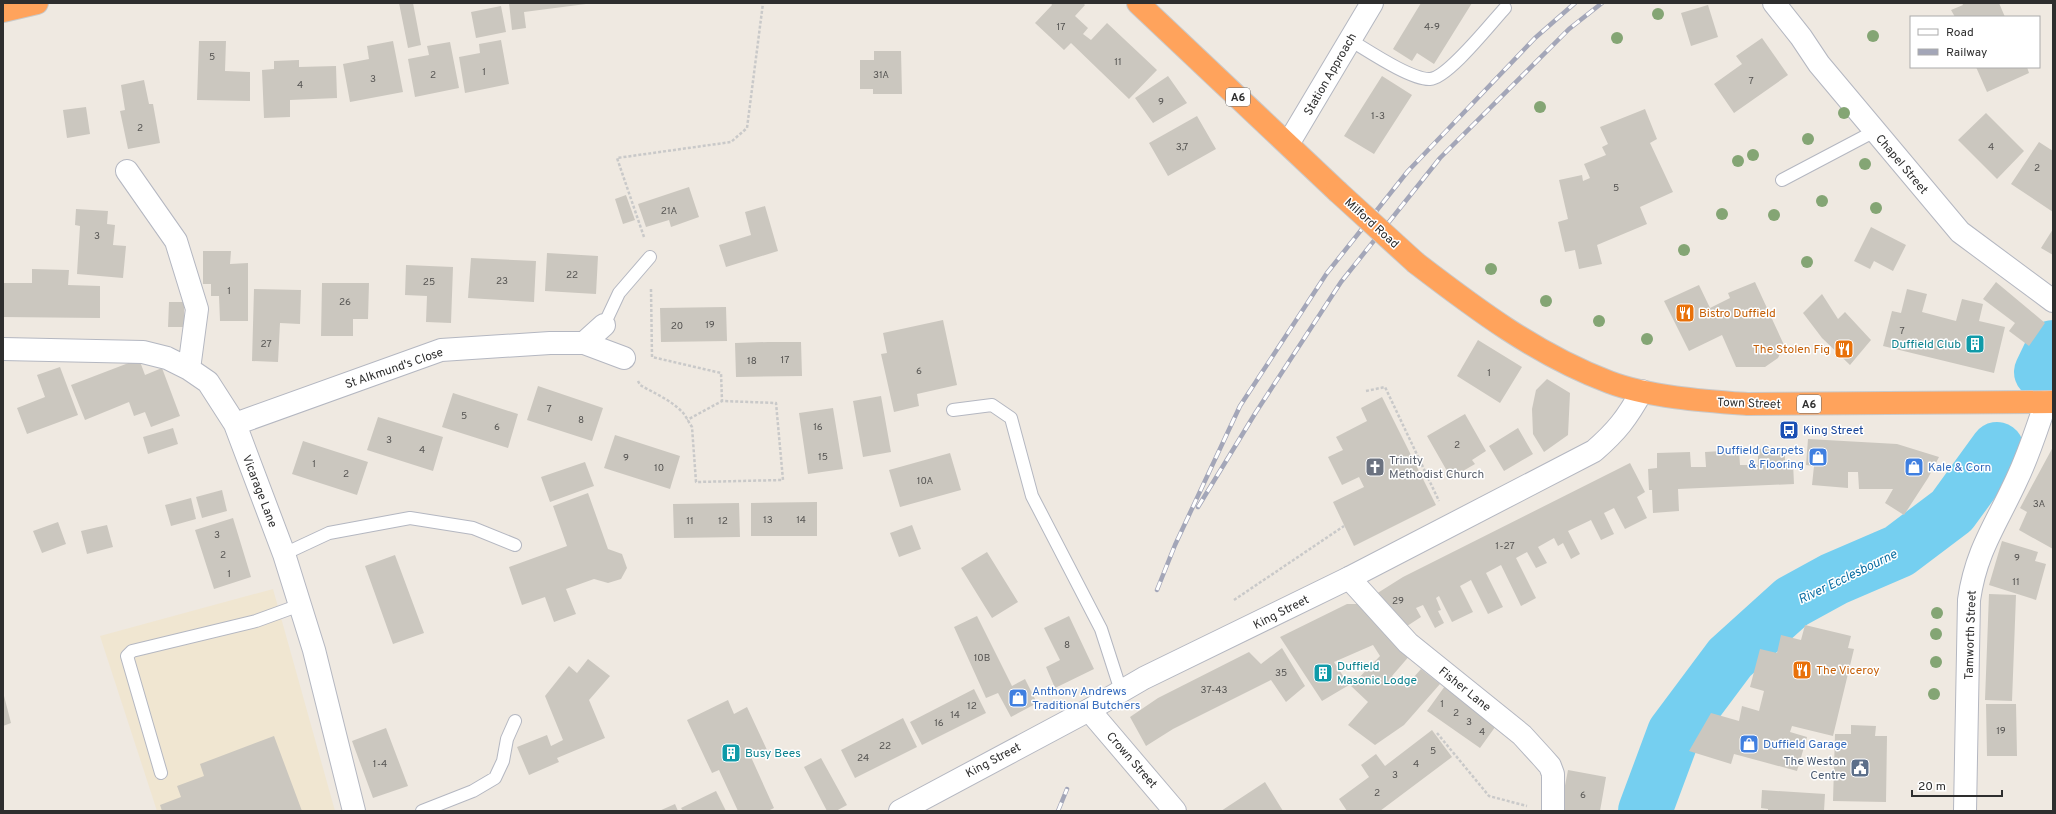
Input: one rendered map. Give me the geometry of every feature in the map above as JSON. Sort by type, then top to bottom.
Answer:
[{"type":"highway","points":[[3,11],[36,3]]},
{"type":"highway","name":"Milford Road","points":[[1138,3],[1337,191],[1416,263],[1480,312],[1538,349],[1610,383],[1642,391]]},
{"type":"highway","name":"Town Street","points":[[1642,391],[1710,401],[1747,404],[1978,404],[2046,402]]},
{"type":"street","name":"Station Approach","points":[[1288,144],[1372,3]]},
{"type":"street","name":"Chapel Street","points":[[1774,3],[1802,37],[1819,64],[1960,232],[2053,301]]},
{"type":"street","points":[[127,172],[176,241],[197,309],[189,369]]},
{"type":"street","points":[[584,343],[604,325]]},
{"type":"street","name":"St Alkmund's Close","points":[[235,424],[441,350],[550,343],[584,343],[624,358]]},
{"type":"street","name":"Vicarage Lane","points":[[3,349],[143,352],[167,358],[189,369],[208,382],[235,424],[284,554],[314,650],[354,811]]},
{"type":"street","name":"King Street","points":[[900,811],[1089,710],[1121,691],[1348,578],[1594,452],[1615,434],[1628,416],[1642,391]]},
{"type":"street","name":"Tamworth Street","points":[[1965,811],[1969,600],[1972,576],[1985,542],[2017,479],[2046,402]]},
{"type":"street","name":"Fisher Lane","points":[[1348,578],[1408,643],[1522,736],[1544,758],[1550,766],[1553,774],[1543,809]]},
{"type":"street","name":"Crown Street","points":[[1089,710],[1175,811]]},
{"type":"lane","points":[[1350,40],[1414,76],[1431,79],[1450,68],[1505,8]]},
{"type":"lane","points":[[1782,180],[1875,131]]},
{"type":"lane","points":[[604,325],[619,293],[650,257]]},
{"type":"lane","points":[[953,410],[992,405],[1011,418],[1032,496],[1101,629],[1121,691]]},
{"type":"lane","points":[[284,554],[329,533],[410,518],[473,528],[515,545]]},
{"type":"lane","points":[[161,773],[127,656],[132,651],[256,621],[300,605]]},
{"type":"lane","points":[[422,811],[473,792],[495,778],[503,761],[507,739],[515,720]]},
{"type":"path","points":[[641,229],[617,158],[731,142],[747,128],[763,3]]},
{"type":"path","points":[[650,257],[652,357],[721,373],[722,401]]},
{"type":"path","points":[[624,358],[640,385],[673,405],[684,414],[688,420],[692,428],[696,482],[783,480],[776,403],[722,401],[688,420]]},
{"type":"path","points":[[1366,392],[1386,387],[1450,525]]},
{"type":"path","points":[[1234,600],[1344,526]]},
{"type":"path","points":[[1437,734],[1489,796],[1543,809]]},
{"type":"shaded area","points":[[273,589],[335,811],[157,811],[100,636]]},
{"type":"building","points":[[399,3],[413,3],[421,45],[408,48]]},
{"type":"building","points":[[509,3],[586,4],[524,12],[526,28],[512,30]]},
{"type":"building","points":[[1051,3],[1083,3],[1085,5],[1075,16],[1088,28],[1083,34],[1091,40],[1107,23],[1157,70],[1129,99],[1071,43],[1064,50],[1035,23],[1052,5]]},
{"type":"building","points":[[1421,3],[1472,3],[1434,64],[1417,53],[1412,61],[1393,49]]},
{"type":"building","points":[[1962,3],[1999,3],[2005,16],[1954,16],[1951,10],[1963,5]]},
{"type":"building","points":[[1708,5],[1718,37],[1691,46],[1681,13]]},
{"type":"building","points":[[501,6],[506,32],[476,38],[471,12]]},
{"type":"building","points":[[1762,38],[1788,75],[1734,113],[1714,84],[1742,64],[1736,56]]},
{"type":"building","points":[[501,40],[509,84],[465,93],[459,57],[480,53],[479,44]]},
{"type":"building","points":[[199,41],[226,41],[225,71],[250,72],[250,101],[197,100]]},
{"type":"building","points":[[393,41],[403,92],[350,102],[343,64],[369,59],[367,46]]},
{"type":"building","points":[[450,42],[459,88],[415,97],[408,59],[429,55],[427,46]]},
{"type":"building","points":[[874,51],[901,51],[902,94],[873,94],[873,89],[860,89],[860,60],[874,60]]},
{"type":"building","points":[[299,60],[299,67],[336,66],[337,98],[290,100],[290,117],[264,118],[262,70],[274,69],[274,61]]},
{"type":"building","points":[[1976,68],[2027,68],[2029,73],[1987,92]]},
{"type":"building","points":[[1168,76],[1187,103],[1153,123],[1135,98]]},
{"type":"building","points":[[1382,76],[1412,95],[1374,154],[1344,136]]},
{"type":"building","points":[[144,80],[149,104],[153,104],[160,143],[128,149],[120,111],[125,110],[121,85]]},
{"type":"building","points":[[86,107],[90,134],[67,138],[63,110]]},
{"type":"building","points":[[1645,109],[1657,139],[1650,143],[1673,192],[1640,207],[1647,224],[1597,245],[1602,264],[1579,269],[1575,250],[1565,252],[1558,222],[1568,219],[1559,180],[1582,175],[1583,181],[1590,178],[1584,164],[1606,155],[1602,147],[1608,144],[1600,127]]},
{"type":"building","points":[[1986,113],[2024,151],[1997,179],[1958,140]]},
{"type":"building","points":[[1197,116],[1216,149],[1168,176],[1149,143]]},
{"type":"building","points":[[2039,142],[2053,151],[2053,212],[2011,184]]},
{"type":"building","points":[[689,187],[699,217],[671,227],[669,220],[646,227],[638,204]]},
{"type":"building","points":[[626,195],[635,220],[623,224],[615,199]]},
{"type":"building","points":[[765,206],[778,251],[726,267],[719,245],[751,235],[745,212]]},
{"type":"building","points":[[76,209],[108,211],[107,224],[115,225],[113,245],[126,246],[123,278],[77,274],[80,226],[75,225]]},
{"type":"building","points":[[1871,227],[1906,245],[1893,271],[1874,261],[1870,269],[1854,261]]},
{"type":"building","points":[[2053,229],[2053,255],[2041,248]]},
{"type":"building","points":[[203,251],[231,251],[230,264],[248,263],[248,321],[220,321],[219,296],[211,296],[211,284],[203,284]]},
{"type":"building","points":[[547,253],[598,256],[596,294],[545,291]]},
{"type":"building","points":[[471,258],[536,261],[534,302],[468,298]]},
{"type":"building","points":[[406,265],[453,267],[451,323],[426,322],[427,296],[405,295]]},
{"type":"building","points":[[32,269],[69,270],[68,285],[100,286],[100,318],[3,317],[3,283],[32,283]]},
{"type":"building","points":[[1755,282],[1784,345],[1778,358],[1765,367],[1736,367],[1722,335],[1689,351],[1664,301],[1699,285],[1710,308],[1730,298],[1728,293]]},
{"type":"building","points":[[1996,282],[2045,323],[2029,346],[2009,331],[2015,323],[1983,299]]},
{"type":"building","points":[[322,283],[369,283],[368,319],[353,319],[353,336],[321,336]]},
{"type":"building","points":[[254,289],[301,290],[300,324],[280,323],[278,362],[252,361]]},
{"type":"building","points":[[1907,289],[1927,294],[1922,312],[1956,321],[1962,299],[1983,304],[1979,321],[2005,327],[1994,373],[1883,346],[1892,311],[1901,313]]},
{"type":"building","points":[[1822,294],[1838,319],[1845,312],[1871,340],[1850,365],[1822,338],[1803,313]]},
{"type":"building","points":[[169,302],[184,302],[184,327],[168,327]]},
{"type":"building","points":[[726,307],[727,341],[661,342],[660,308]]},
{"type":"building","points":[[943,320],[957,385],[917,394],[919,406],[894,412],[881,354],[887,353],[883,333]]},
{"type":"building","points":[[1478,340],[1522,367],[1500,403],[1457,376]]},
{"type":"building","points":[[801,342],[802,376],[736,377],[735,343]]},
{"type":"building","points":[[139,359],[145,375],[162,368],[180,416],[151,427],[145,412],[134,416],[129,402],[85,420],[71,385]]},
{"type":"building","points":[[60,367],[78,415],[27,434],[17,408],[45,397],[37,375]]},
{"type":"building","points":[[1547,379],[1570,393],[1568,435],[1544,452],[1533,434],[1532,409],[1536,390]]},
{"type":"building","points":[[538,386],[603,408],[592,441],[527,420]]},
{"type":"building","points":[[453,393],[518,414],[508,448],[442,427]]},
{"type":"building","points":[[881,396],[891,452],[863,457],[853,401]]},
{"type":"building","name":"Trinity Methodist Church","points":[[1382,397],[1436,505],[1354,546],[1333,502],[1364,487],[1359,477],[1342,485],[1328,457],[1343,450],[1336,437],[1367,421],[1361,408]]},
{"type":"building","points":[[833,408],[843,469],[808,474],[799,413]]},
{"type":"building","points":[[1465,414],[1486,451],[1472,460],[1475,464],[1451,478],[1427,436]]},
{"type":"building","points":[[378,417],[443,437],[433,471],[367,450]]},
{"type":"building","points":[[173,428],[178,444],[148,454],[143,437]]},
{"type":"building","points":[[1518,428],[1533,454],[1504,471],[1489,446]]},
{"type":"building","points":[[615,435],[680,456],[670,489],[604,468]]},
{"type":"building","points":[[1808,439],[1897,444],[1939,457],[1928,478],[1904,515],[1885,503],[1893,489],[1859,489],[1858,472],[1848,472],[1848,488],[1812,485],[1814,466],[1806,465]]},
{"type":"building","points":[[303,441],[368,462],[357,495],[292,474]]},
{"type":"building","points":[[2053,447],[2053,549],[2019,530],[2027,512],[2020,508]]},
{"type":"building","points":[[1785,448],[1785,463],[1793,463],[1794,484],[1678,489],[1679,511],[1653,513],[1652,490],[1649,490],[1648,469],[1657,468],[1657,453],[1690,452],[1691,467],[1706,467],[1705,452],[1739,450],[1740,465],[1758,465],[1758,449]]},
{"type":"building","points":[[950,453],[961,490],[900,507],[889,470]]},
{"type":"building","points":[[585,462],[594,486],[550,502],[541,477]]},
{"type":"building","points":[[1630,463],[1645,492],[1637,497],[1647,518],[1625,529],[1614,508],[1604,513],[1614,534],[1601,540],[1591,520],[1568,531],[1580,554],[1571,559],[1563,543],[1558,546],[1554,538],[1538,547],[1547,563],[1536,568],[1527,552],[1516,558],[1536,598],[1521,606],[1501,565],[1486,573],[1503,607],[1488,614],[1471,580],[1460,586],[1473,612],[1452,622],[1439,596],[1436,598],[1441,610],[1438,611],[1444,623],[1435,628],[1423,605],[1416,608],[1421,617],[1404,628],[1376,594],[1403,577]]},
{"type":"building","points":[[222,490],[227,511],[202,518],[196,497]]},
{"type":"building","points":[[588,493],[608,549],[622,554],[627,568],[621,579],[608,583],[594,579],[566,589],[576,614],[554,622],[545,597],[522,605],[509,567],[567,546],[553,506]]},
{"type":"building","points":[[191,498],[196,519],[171,526],[165,505]]},
{"type":"building","points":[[817,502],[817,536],[751,536],[751,503]]},
{"type":"building","points":[[739,503],[740,537],[674,538],[673,504]]},
{"type":"building","points":[[233,518],[251,577],[214,589],[195,530]]},
{"type":"building","points":[[58,522],[66,544],[42,553],[33,531]]},
{"type":"building","points":[[107,525],[113,547],[87,554],[81,531]]},
{"type":"building","points":[[912,525],[921,549],[899,557],[890,533]]},
{"type":"building","points":[[2002,541],[2038,552],[2035,561],[2046,564],[2036,600],[1989,585]]},
{"type":"building","points":[[987,552],[1018,602],[992,618],[961,568]]},
{"type":"building","points":[[395,555],[424,633],[393,644],[365,566]]},
{"type":"building","points":[[1989,594],[2016,595],[2012,701],[1985,700]]},
{"type":"building","points":[[1347,604],[1364,604],[1411,654],[1392,676],[1406,686],[1421,669],[1440,684],[1404,725],[1375,745],[1348,725],[1368,702],[1351,686],[1380,656],[1373,645],[1334,662],[1349,685],[1322,701],[1280,637]]},
{"type":"building","points":[[977,616],[1012,686],[1025,679],[1037,703],[1011,717],[998,693],[986,698],[954,627]]},
{"type":"building","points":[[1069,616],[1094,669],[1055,688],[1046,667],[1060,660],[1044,628]]},
{"type":"building","name":"The Viceroy","points":[[1805,625],[1851,636],[1848,648],[1854,649],[1833,736],[1792,726],[1790,732],[1807,737],[1797,771],[1734,754],[1731,764],[1689,751],[1711,713],[1739,721],[1742,706],[1759,711],[1764,691],[1750,687],[1760,649],[1777,653],[1781,635],[1801,640]]},
{"type":"building","points":[[1282,648],[1305,686],[1286,702],[1271,680],[1173,729],[1146,746],[1130,717],[1158,698],[1249,652],[1261,664]]},
{"type":"building","points":[[588,659],[610,676],[589,700],[605,738],[557,758],[559,762],[529,775],[517,747],[547,735],[551,746],[563,740],[545,696],[569,666],[577,673]]},
{"type":"building","points":[[1445,686],[1498,723],[1480,748],[1427,711]]},
{"type":"building","points":[[974,689],[986,713],[922,745],[910,722]]},
{"type":"building","points":[[3,692],[11,723],[3,726]]},
{"type":"building","name":"Busy Bees","points":[[728,700],[734,714],[747,707],[767,750],[751,757],[774,808],[768,811],[738,811],[719,770],[712,773],[687,720]]},
{"type":"building","points":[[1986,704],[2016,704],[2017,756],[1987,756]]},
{"type":"building","points":[[903,718],[917,747],[855,778],[841,750]]},
{"type":"building","name":"The Weston Centre","points":[[1851,725],[1876,726],[1875,736],[1887,736],[1886,802],[1833,801],[1835,734],[1851,734]]},
{"type":"building","points":[[386,728],[408,786],[373,798],[352,741]]},
{"type":"building","points":[[1432,730],[1452,757],[1380,811],[1347,811],[1339,799],[1369,777],[1361,765],[1376,754],[1385,766]]},
{"type":"building","points":[[274,736],[302,811],[162,811],[160,805],[181,797],[177,786],[204,776],[200,764]]},
{"type":"building","points":[[821,758],[847,805],[836,811],[827,811],[804,767]]},
{"type":"building","points":[[1568,770],[1606,777],[1600,811],[1560,811]]},
{"type":"building","points":[[1265,782],[1283,811],[1221,811]]},
{"type":"building","points":[[1762,790],[1825,794],[1824,811],[1768,811],[1768,809],[1761,808]]},
{"type":"building","points":[[716,791],[726,811],[683,811],[681,808]]},
{"type":"building","points":[[675,804],[678,811],[659,811]]},
{"type":"waterway","name":"River Ecclesbourne","points":[[2041,372],[2053,347]]},
{"type":"waterway","name":"River Ecclesbourne","points":[[1645,811],[1674,733],[1730,658],[1792,602],[1834,579],[1899,551],[1952,511],[1997,449]]},
{"type":"railway","points":[[1157,590],[1175,545],[1240,406],[1327,273],[1408,171],[1535,38],[1575,3]]},
{"type":"railway","points":[[1198,507],[1256,412],[1341,282],[1440,158],[1569,29],[1602,3]]},
{"type":"railway","points":[[1058,811],[1067,789]]},
{"type":"place","name":"Bistro Duffield","points":[[1685,313]]},
{"type":"place","name":"Duffield Club","points":[[1975,344]]},
{"type":"place","name":"The Stolen Fig","points":[[1844,349]]},
{"type":"place","name":"King Street","points":[[1789,430]]},
{"type":"place","name":"Duffield Carpets & Flooring","points":[[1818,457]]},
{"type":"place","name":"Trinity Methodist Church","points":[[1375,467]]},
{"type":"place","name":"Kale & Corn","points":[[1914,467]]},
{"type":"place","name":"The Viceroy","points":[[1802,670]]},
{"type":"place","name":"Duffield Masonic Lodge","points":[[1323,673]]},
{"type":"place","name":"Anthony Andrews Traditional Butchers","points":[[1018,698]]},
{"type":"place","name":"Duffield Garage","points":[[1749,744]]},
{"type":"place","name":"Busy Bees","points":[[731,753]]},
{"type":"place","name":"The Weston Centre","points":[[1860,768]]}]
